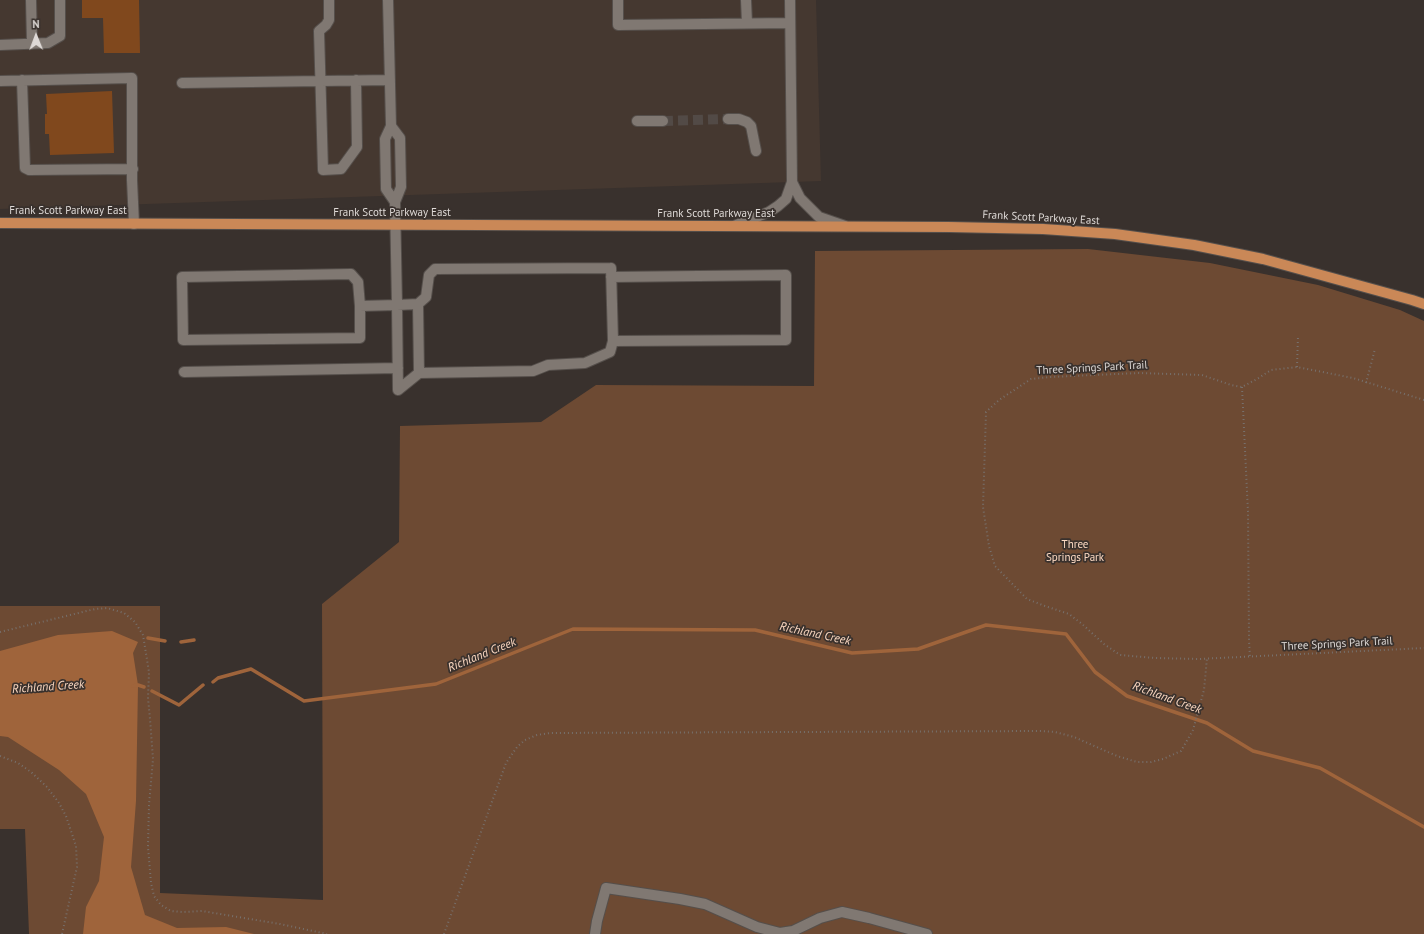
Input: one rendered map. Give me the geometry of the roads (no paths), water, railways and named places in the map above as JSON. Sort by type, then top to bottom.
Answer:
[{"type":"main road","name":"Frank Scott Parkway East","points":[[0,223],[845,226],[1043,229],[1115,234],[1194,245],[1263,259],[1424,304]]},
{"type":"lane","points":[[31,0],[32,44]]},
{"type":"lane","points":[[0,45],[48,43],[60,36],[60,0]]},
{"type":"lane","points":[[329,0],[329,20],[319,31],[323,170],[341,169],[357,147],[356,80]]},
{"type":"lane","points":[[388,0],[391,126],[385,139],[386,189],[395,202]]},
{"type":"lane","points":[[618,0],[618,25],[790,23]]},
{"type":"lane","points":[[746,0],[747,24]]},
{"type":"lane","points":[[734,226],[769,212],[778,206],[786,199],[792,182],[790,0]]},
{"type":"lane","points":[[0,81],[132,78],[134,224]]},
{"type":"lane","points":[[22,80],[25,168],[29,170],[133,169]]},
{"type":"lane","points":[[182,83],[390,80]]},
{"type":"lane","points":[[728,120],[739,119],[747,122],[751,126],[756,151]]},
{"type":"lane","points":[[637,121],[663,121]]},
{"type":"lane","points":[[360,306],[397,305],[418,304],[426,297],[429,275],[435,269],[611,268],[613,341],[610,352],[585,363],[548,365],[533,371],[419,373],[398,390],[397,305],[395,202],[401,187],[400,138],[391,126]]},
{"type":"lane","points":[[792,182],[800,198],[819,216],[845,226]]},
{"type":"lane","points":[[352,274],[358,282],[360,306],[360,338],[183,340],[182,277],[352,274]]},
{"type":"lane","points":[[611,277],[786,275],[786,340],[613,341]]},
{"type":"lane","points":[[418,304],[419,373]]},
{"type":"lane","points":[[184,372],[398,368]]},
{"type":"lane","points":[[595,934],[600,907],[606,888],[705,904],[757,927],[780,933],[793,931],[820,918],[842,912],[870,918],[927,934]]},
{"type":"water","points":[[112,631],[138,642],[133,653],[138,685],[136,801],[131,867],[145,915],[177,928],[226,927],[254,934],[83,934],[86,907],[99,881],[104,837],[86,794],[59,770],[8,737],[0,736],[0,651],[58,635]]},
{"type":"waterway","name":"Richland Creek","points":[[213,682],[218,678],[251,669],[304,701],[436,684],[573,629],[755,630],[852,653],[918,649],[986,625],[1066,634],[1095,672],[1127,696],[1207,723],[1253,751],[1320,768],[1424,827]]},
{"type":"waterway","points":[[148,638],[165,641]]},
{"type":"waterway","points":[[181,642],[194,640]]},
{"type":"waterway","name":"Richland Creek","points":[[133,686],[138,685],[144,687]]},
{"type":"waterway","name":"Richland Creek","points":[[152,691],[179,705],[203,685]]},
{"type":"tunnel","points":[[663,121],[728,119]]},
{"type":"park label","name":"Three Springs Park","points":[[1075,551]]}]
